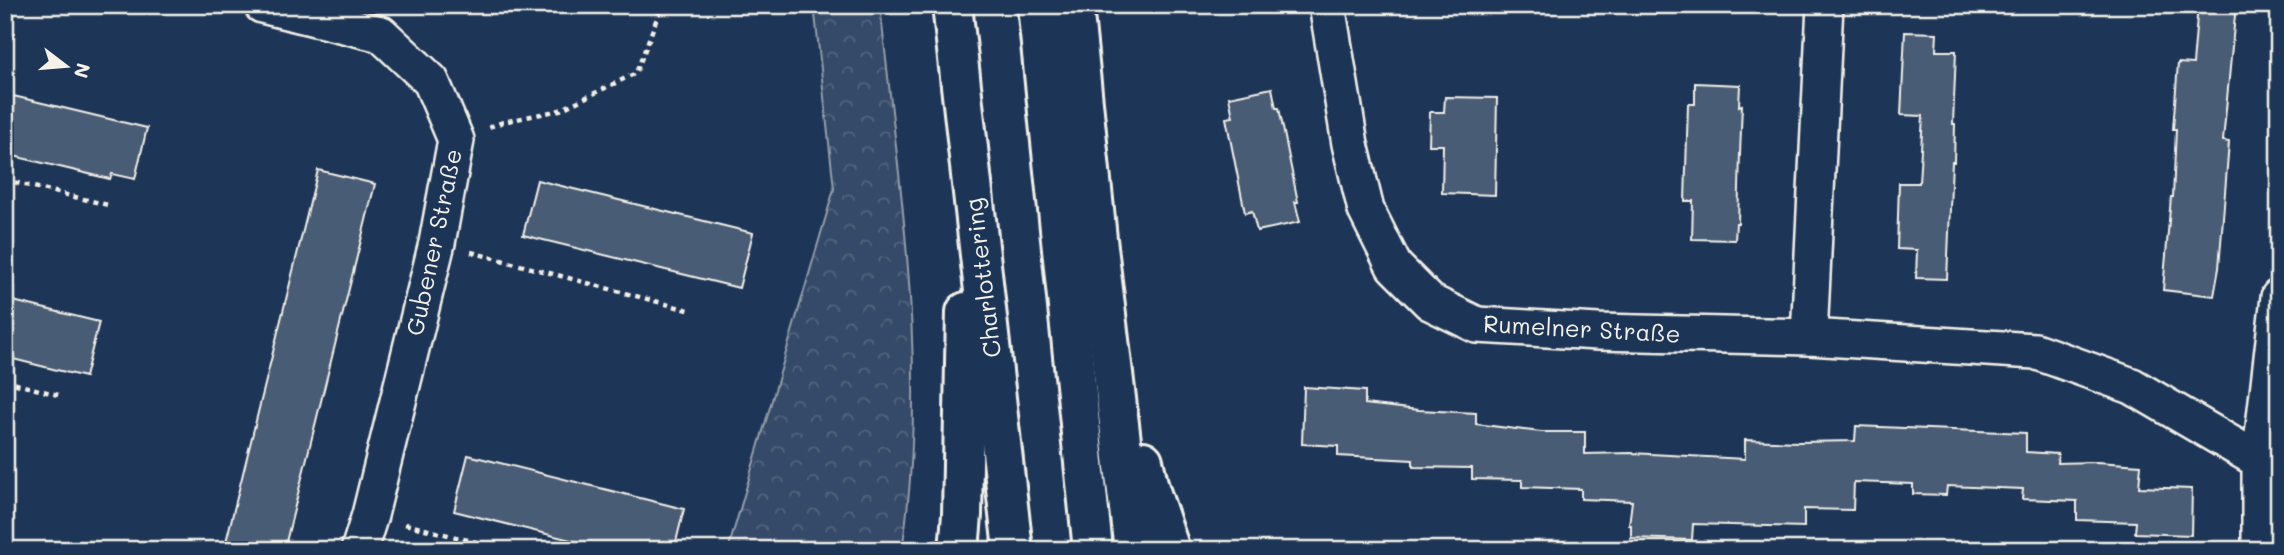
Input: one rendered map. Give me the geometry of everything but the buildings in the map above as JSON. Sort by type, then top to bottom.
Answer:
[{"type":"highway","name":"Charlottering","points":[[952,5],[1013,550]]},
{"type":"highway","points":[[1037,5],[1093,550]]},
{"type":"highway","points":[[1073,5],[1097,239],[1134,550]]},
{"type":"highway","points":[[959,550],[969,163]]},
{"type":"highway","points":[[1097,239],[1149,488],[1170,550]]},
{"type":"street","name":"Gubener Straße","points":[[262,5],[381,34],[431,82],[456,140],[437,243],[359,550]]},
{"type":"street","name":"Rumelner Straße","points":[[1327,5],[1350,144],[1366,210],[1394,266],[1430,302],[1478,325],[1598,332],[1809,337],[2035,351],[2132,386],[2260,461]]},
{"type":"street","points":[[1809,337],[1825,5]]},
{"type":"street","points":[[2260,550],[2260,461],[2279,297]]},
{"type":"path","points":[[456,140],[503,122],[560,110],[636,73],[662,5]]},
{"type":"path","points":[[5,180],[108,205]]},
{"type":"path","points":[[437,243],[692,312]]},
{"type":"path","points":[[5,382],[62,396]]},
{"type":"path","points":[[370,515],[507,550]]},
{"type":"green space","points":[[814,5],[880,5],[903,209],[912,345],[910,482],[902,550],[728,550],[834,189]]}]
